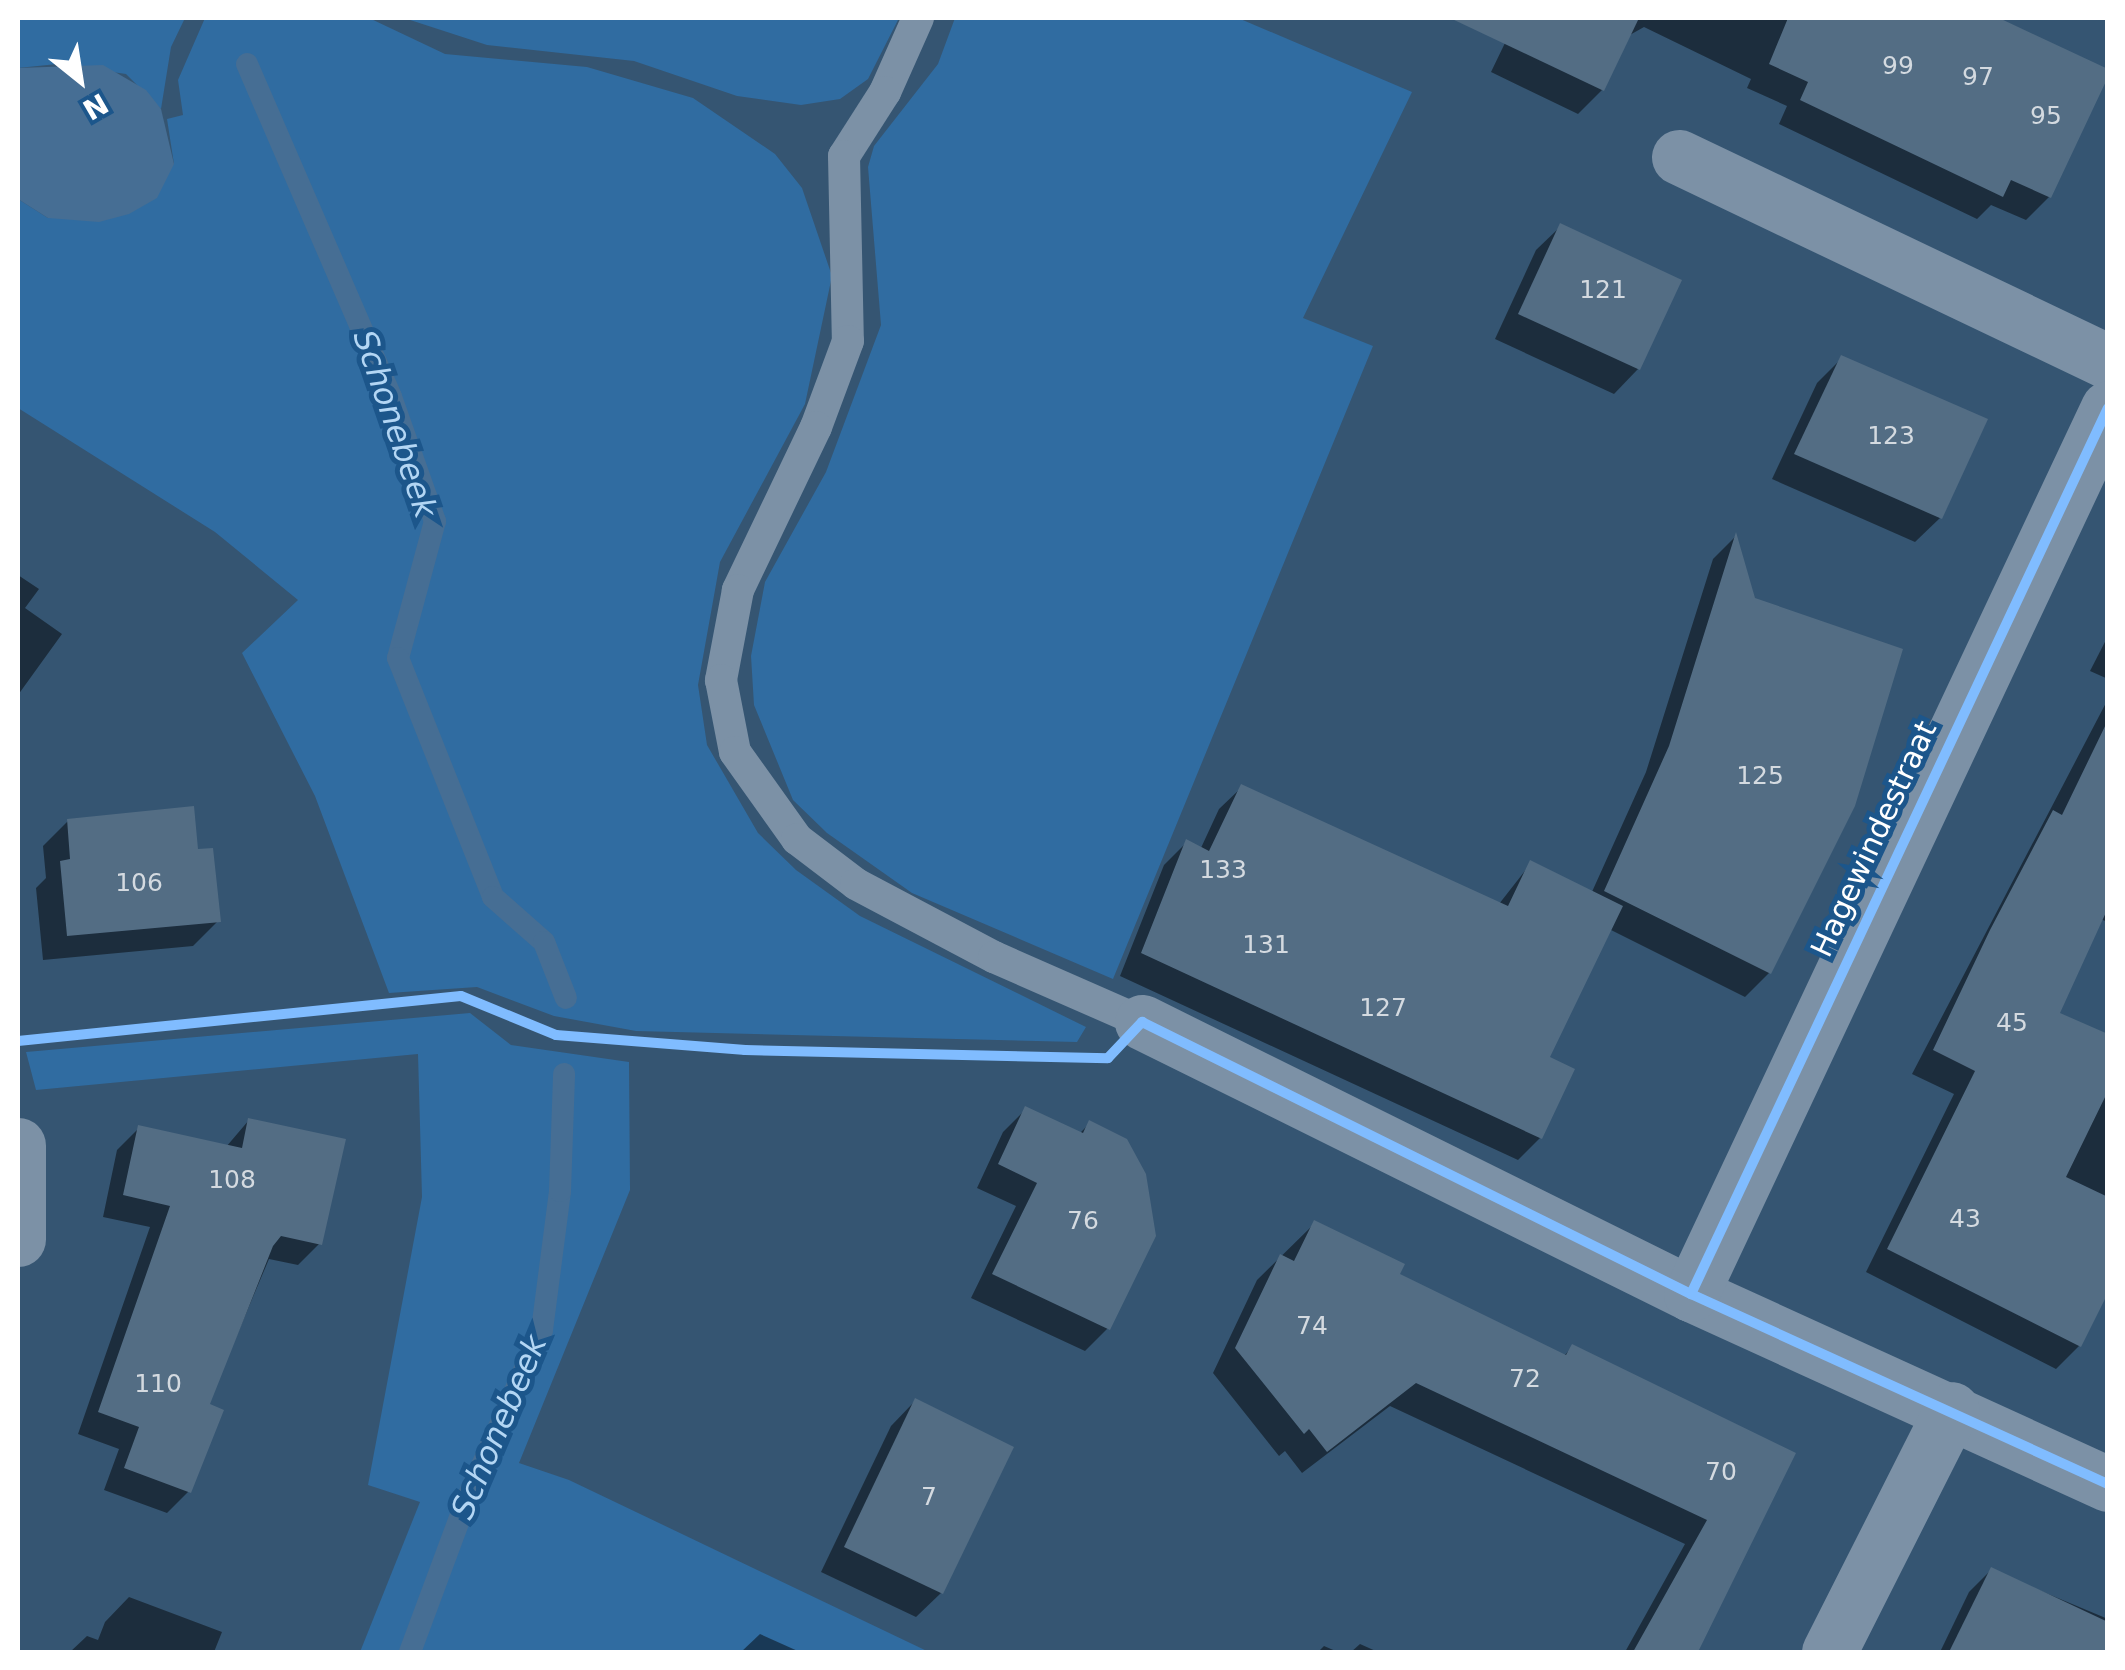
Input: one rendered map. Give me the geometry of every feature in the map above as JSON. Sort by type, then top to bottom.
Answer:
[{"type":"street","points":[[1678,157],[2108,362]]},
{"type":"street","name":"Hagewindestraat","points":[[1692,1294],[2108,408]]},
{"type":"street","points":[[1142,1022],[1692,1294],[1952,1409],[2108,1484]]},
{"type":"street","points":[[18,1145],[18,1240]]},
{"type":"street","points":[[1829,1652],[1952,1409]]},
{"type":"lane","points":[[918,18],[886,92],[844,156],[848,341],[816,427],[738,590],[721,680],[735,752],[798,839],[856,884],[994,957],[1142,1022]]},
{"type":"shaded area","points":[[18,18],[185,18],[171,47],[161,109],[126,74],[57,64],[18,68]]},
{"type":"shaded area","points":[[205,18],[369,18],[445,54],[587,67],[693,98],[775,154],[802,188],[832,276],[805,404],[720,562],[698,685],[707,745],[758,833],[796,870],[860,916],[1086,1027],[1077,1042],[636,1031],[554,1016],[477,987],[389,993],[315,796],[242,653],[298,600],[215,532],[18,408],[18,199],[48,218],[174,164],[167,119],[183,115],[178,80]]},
{"type":"shaded area","points":[[404,18],[899,18],[868,79],[840,99],[801,105],[737,96],[634,61],[487,45]]},
{"type":"shaded area","points":[[955,18],[1238,18],[1412,92],[1303,318],[1373,346],[1113,979],[912,893],[827,833],[793,800],[754,705],[751,656],[765,582],[826,472],[881,325],[868,167],[874,146],[938,64]]},
{"type":"shaded area","points":[[103,65],[146,90],[161,109],[174,164],[157,198],[129,214],[99,222],[48,218],[18,199],[18,68]]},
{"type":"shaded area","points":[[470,1013],[511,1045],[629,1062],[630,1190],[519,1463],[569,1480],[929,1652],[360,1652],[420,1502],[368,1485],[422,1197],[418,1054],[36,1090],[26,1052]]},
{"type":"building","points":[[1450,18],[1639,18],[1604,91]]},
{"type":"building","points":[[1788,18],[1999,18],[2108,69],[2108,77],[2051,198],[2011,180],[2003,197],[1800,100],[1808,82],[1769,64]]},
{"type":"building","points":[[1560,223],[1682,280],[1640,370],[1518,314]]},
{"type":"building","points":[[1841,355],[1988,419],[1942,519],[1794,454]]},
{"type":"building","points":[[1736,532],[1755,598],[1903,649],[1855,806],[1771,974],[1604,891],[1669,746]]},
{"type":"building","points":[[2108,720],[2108,908],[2060,1013],[2108,1034],[2108,1091],[2066,1177],[2108,1197],[2108,1293],[2081,1347],[1887,1249],[1975,1071],[1933,1050],[2053,810],[2062,815]]},
{"type":"building","points":[[1241,784],[1508,906],[1530,860],[1623,906],[1550,1057],[1575,1069],[1542,1139],[1141,953],[1186,839],[1209,851]]},
{"type":"building","points":[[194,806],[198,849],[213,848],[221,922],[67,936],[60,861],[70,859],[67,819]]},
{"type":"building","points":[[1025,1106],[1083,1133],[1089,1120],[1127,1139],[1146,1174],[1156,1236],[1110,1330],[992,1274],[1037,1183],[998,1164]]},
{"type":"building","points":[[248,1118],[346,1139],[322,1245],[281,1236],[273,1246],[210,1404],[224,1410],[191,1493],[124,1468],[139,1427],[98,1412],[170,1206],[123,1195],[138,1125],[242,1148]]},
{"type":"building","points":[[1314,1220],[1405,1264],[1400,1274],[1566,1355],[1572,1344],[1796,1453],[1698,1652],[1633,1652],[1707,1520],[1416,1383],[1327,1452],[1309,1429],[1304,1434],[1235,1348],[1280,1254],[1294,1261]]},
{"type":"building","points":[[915,1398],[1014,1447],[943,1594],[844,1547]]},
{"type":"building","points":[[1991,1567],[2108,1622],[2108,1652],[1949,1652]]},
{"type":"waterway","name":"Schonebeek","points":[[247,64],[391,397],[435,521],[398,658],[493,897],[544,942],[566,998]]},
{"type":"waterway","name":"Schonebeek","points":[[410,1652],[465,1504],[542,1330],[560,1191],[564,1074]]},
{"type":"cycle path","points":[[1691,1294],[2108,408]]},
{"type":"cycle path","points":[[18,1041],[461,996],[556,1035],[745,1050],[1108,1058],[1142,1022],[1691,1294],[2108,1484]]}]
